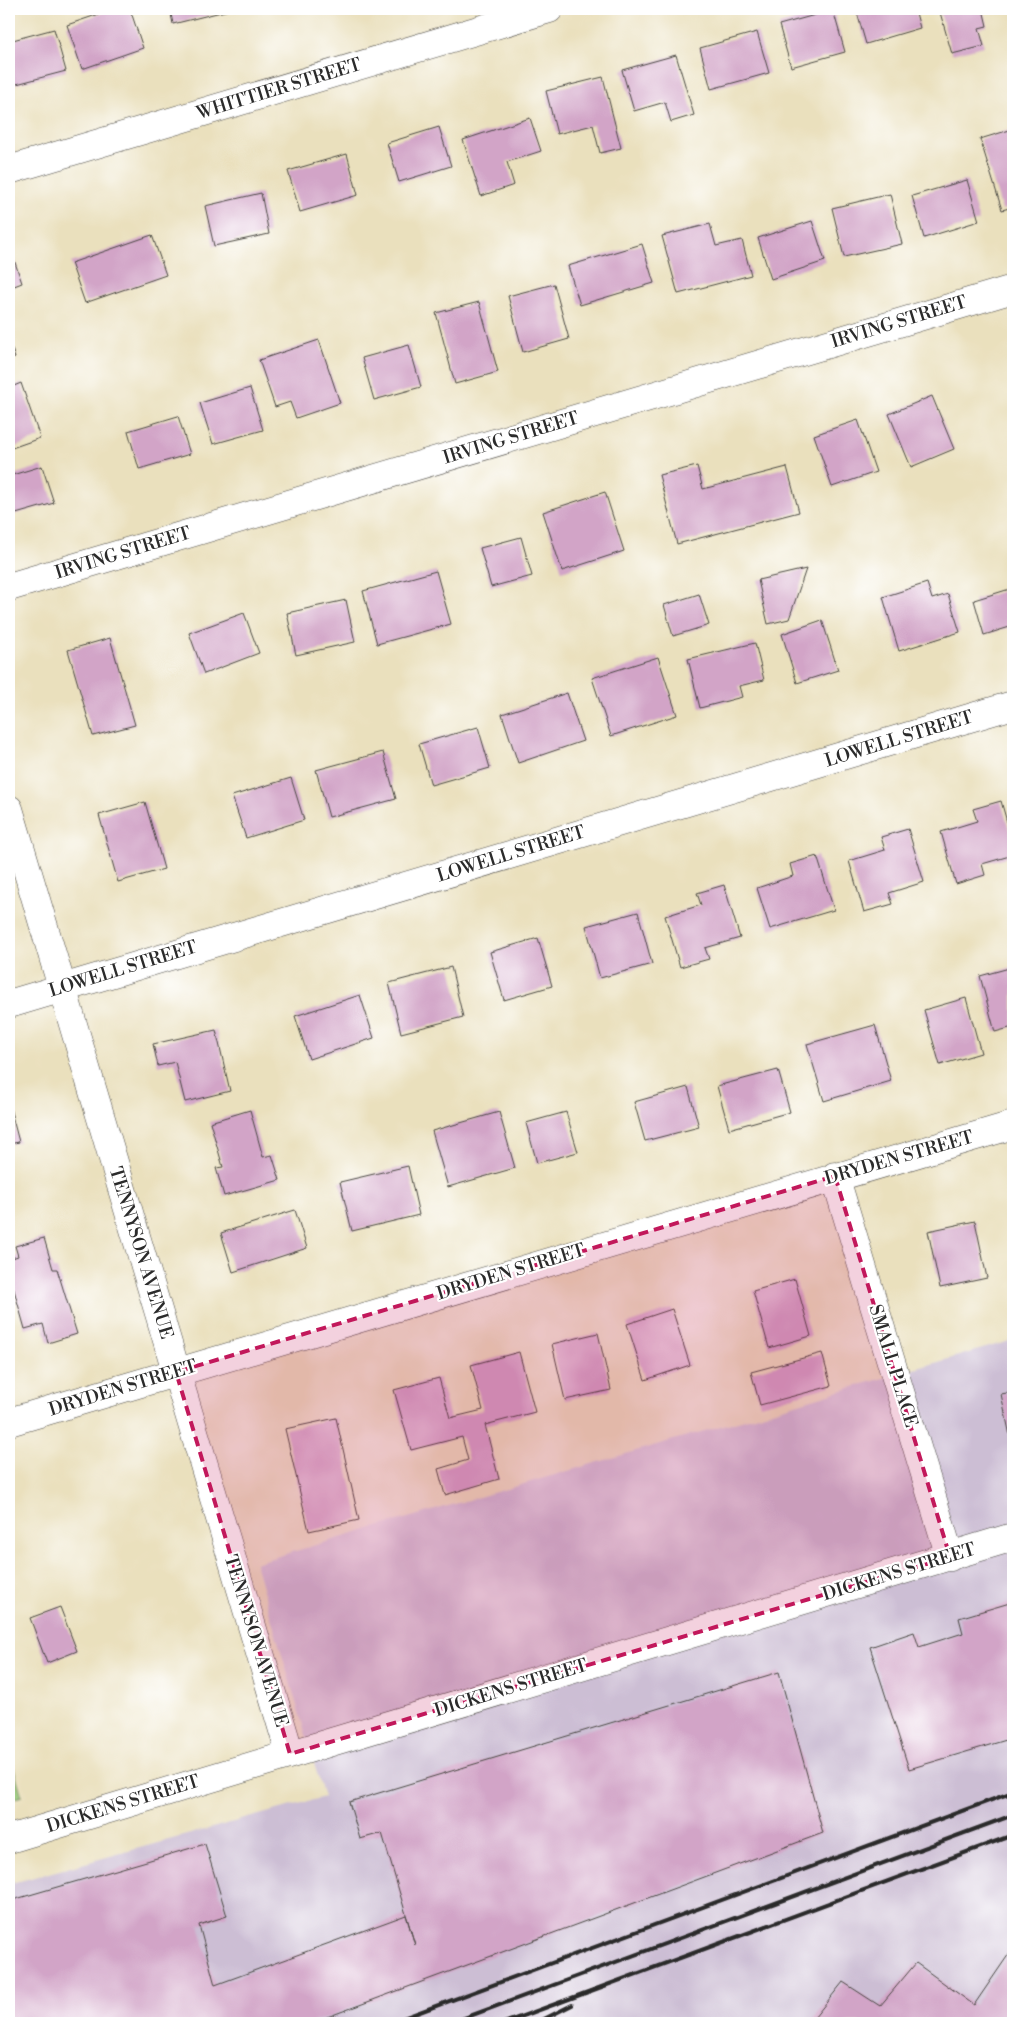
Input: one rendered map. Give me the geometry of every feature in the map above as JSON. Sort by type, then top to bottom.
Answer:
[{"type":"street","name":"WHITTIER STREET","points":[[9,170],[549,9]]},
{"type":"street","name":"IRVING STREET","points":[[9,587],[1013,288]]},
{"type":"street","name":"LOWELL STREET","points":[[9,1004],[1013,705]]},
{"type":"street","name":"TENNYSON AVENUE","points":[[9,808],[290,1754]]},
{"type":"street","name":"DRYDEN STREET","points":[[9,1422],[1013,1125]]},
{"type":"street","name":"SMALL PLACE","points":[[836,1176],[950,1557]]},
{"type":"street","name":"DICKENS STREET","points":[[9,1839],[1013,1537]]},
{"type":"highlighted area","points":[[835,1176],[950,1557],[290,1754],[176,1372]]},
{"type":"shaded area","points":[[1013,1340],[1013,2023],[9,2023],[9,1884],[324,1797],[255,1563]]},
{"type":"green space","points":[[9,1752],[22,1796],[9,1800]]},
{"type":"building","points":[[114,9],[130,9],[143,48],[82,69],[67,25]]},
{"type":"building","points":[[170,9],[233,9],[173,24]]},
{"type":"building","points":[[856,9],[915,9],[920,28],[866,44]]},
{"type":"building","points":[[939,9],[983,9],[987,26],[979,28],[984,46],[952,54]]},
{"type":"building","points":[[833,10],[845,52],[791,67],[779,25]]},
{"type":"building","points":[[54,29],[66,71],[9,86],[9,41]]},
{"type":"building","points":[[757,32],[769,73],[711,89],[700,48]]},
{"type":"building","points":[[676,55],[694,115],[671,122],[665,102],[634,111],[622,70]]},
{"type":"building","points":[[603,77],[621,148],[600,153],[593,125],[557,134],[546,91]]},
{"type":"building","points":[[530,118],[541,151],[507,162],[514,185],[481,196],[463,140]]},
{"type":"building","points":[[439,127],[451,166],[399,182],[387,143]]},
{"type":"building","points":[[1013,129],[1013,207],[1002,210],[980,139]]},
{"type":"building","points":[[347,154],[358,195],[300,212],[288,171]]},
{"type":"building","points":[[967,180],[979,221],[924,238],[912,196]]},
{"type":"building","points":[[261,193],[269,234],[214,246],[205,206]]},
{"type":"building","points":[[890,194],[902,244],[844,257],[832,208]]},
{"type":"building","points":[[812,221],[825,261],[771,279],[758,238]]},
{"type":"building","points":[[710,224],[716,246],[742,240],[751,275],[678,294],[662,236]]},
{"type":"building","points":[[152,235],[166,275],[85,303],[71,263]]},
{"type":"building","points":[[642,244],[654,283],[580,305],[568,266]]},
{"type":"building","points":[[9,245],[22,283],[9,288]]},
{"type":"building","points":[[554,284],[569,339],[523,352],[508,296]]},
{"type":"building","points":[[479,302],[498,372],[455,384],[436,313]]},
{"type":"building","points":[[9,340],[15,358],[9,360]]},
{"type":"building","points":[[319,340],[340,403],[296,418],[290,402],[275,407],[259,360]]},
{"type":"building","points":[[409,345],[421,387],[374,400],[362,358]]},
{"type":"building","points":[[21,383],[40,438],[9,449],[9,388]]},
{"type":"building","points":[[250,388],[263,430],[213,444],[200,403]]},
{"type":"building","points":[[932,396],[954,449],[911,467],[889,414]]},
{"type":"building","points":[[178,416],[190,454],[139,469],[128,431]]},
{"type":"building","points":[[858,420],[876,472],[832,487],[814,435]]},
{"type":"building","points":[[42,466],[54,503],[9,516],[9,476]]},
{"type":"building","points":[[697,466],[703,489],[787,467],[799,512],[677,544],[659,475]]},
{"type":"building","points":[[605,492],[624,551],[562,571],[543,512]]},
{"type":"building","points":[[521,537],[532,576],[491,587],[480,548]]},
{"type":"building","points":[[806,569],[789,619],[768,624],[758,580]]},
{"type":"building","points":[[436,571],[451,624],[377,644],[363,591]]},
{"type":"building","points":[[927,583],[932,599],[948,594],[960,632],[899,651],[883,597]]},
{"type":"building","points":[[1013,588],[1013,626],[984,635],[974,600]]},
{"type":"building","points":[[699,594],[709,625],[673,636],[664,605]]},
{"type":"building","points":[[346,600],[355,642],[296,655],[287,613]]},
{"type":"building","points":[[244,613],[259,653],[204,674],[189,633]]},
{"type":"building","points":[[822,620],[838,670],[797,683],[782,634]]},
{"type":"building","points":[[110,638],[135,725],[93,736],[68,650]]},
{"type":"building","points":[[755,643],[764,680],[739,686],[742,697],[700,708],[688,659]]},
{"type":"building","points":[[658,657],[677,715],[611,736],[592,678]]},
{"type":"building","points":[[567,693],[583,741],[518,763],[502,714]]},
{"type":"building","points":[[478,727],[490,768],[431,785],[419,744]]},
{"type":"building","points":[[383,752],[396,799],[329,817],[316,770]]},
{"type":"building","points":[[291,778],[304,820],[246,838],[232,796]]},
{"type":"building","points":[[1001,801],[1013,843],[1013,855],[982,864],[985,875],[956,884],[941,832],[977,821],[973,809]]},
{"type":"building","points":[[145,802],[164,869],[118,882],[99,815]]},
{"type":"building","points":[[908,829],[924,882],[889,893],[893,904],[864,912],[849,861],[885,850],[881,837]]},
{"type":"building","points":[[817,856],[834,910],[770,929],[757,888],[793,876],[790,864]]},
{"type":"building","points":[[724,885],[740,938],[705,948],[709,959],[680,967],[665,916],[701,905],[697,893]]},
{"type":"building","points":[[638,912],[652,964],[600,978],[586,926]]},
{"type":"building","points":[[538,938],[552,986],[504,1000],[490,952]]},
{"type":"building","points":[[451,967],[463,1017],[401,1033],[389,983]]},
{"type":"building","points":[[1013,967],[1013,1027],[995,1032],[980,976]]},
{"type":"building","points":[[360,995],[374,1038],[309,1059],[295,1016]]},
{"type":"building","points":[[966,998],[981,1053],[940,1065],[924,1010]]},
{"type":"building","points":[[875,1025],[891,1081],[824,1101],[807,1044]]},
{"type":"building","points":[[216,1030],[230,1091],[185,1102],[175,1062],[158,1066],[153,1044]]},
{"type":"building","points":[[778,1070],[790,1112],[729,1129],[717,1086]]},
{"type":"building","points":[[688,1087],[699,1127],[645,1141],[634,1102]]},
{"type":"building","points":[[9,1104],[19,1142],[9,1144]]},
{"type":"building","points":[[250,1110],[263,1157],[272,1155],[280,1180],[224,1196],[216,1168],[223,1167],[210,1122]]},
{"type":"building","points":[[499,1112],[515,1168],[448,1187],[432,1131]]},
{"type":"building","points":[[566,1112],[578,1152],[537,1163],[526,1123]]},
{"type":"building","points":[[408,1166],[419,1215],[352,1231],[340,1182]]},
{"type":"building","points":[[295,1210],[307,1248],[233,1272],[221,1233]]},
{"type":"building","points":[[975,1221],[987,1278],[940,1288],[928,1231]]},
{"type":"building","points":[[44,1238],[53,1269],[57,1269],[77,1334],[48,1343],[43,1324],[25,1329],[9,1272],[9,1259],[18,1256],[15,1246]]},
{"type":"building","points":[[795,1279],[811,1336],[769,1348],[753,1291]]},
{"type":"building","points":[[672,1309],[690,1365],[645,1380],[627,1324]]},
{"type":"building","points":[[598,1333],[611,1390],[565,1400],[552,1344]]},
{"type":"building","points":[[519,1352],[535,1412],[485,1425],[499,1479],[445,1495],[438,1469],[468,1460],[462,1437],[411,1450],[394,1390],[439,1378],[450,1418],[483,1410],[471,1365]]},
{"type":"building","points":[[822,1353],[831,1386],[760,1405],[751,1372]]},
{"type":"building","points":[[1013,1392],[1013,1445],[1012,1445],[1001,1394]]},
{"type":"building","points":[[336,1418],[359,1520],[309,1531],[285,1429]]},
{"type":"building","points":[[1013,1602],[1013,1738],[909,1769],[870,1647],[914,1632],[919,1647],[963,1633],[959,1618]]},
{"type":"building","points":[[60,1607],[77,1651],[47,1663],[30,1618]]},
{"type":"building","points":[[779,1672],[823,1833],[311,2023],[11,2023],[9,2016],[9,1901],[205,1844],[227,1916],[199,1925],[215,1985],[406,1915],[415,1945],[382,1833],[360,1839],[349,1802]]},
{"type":"building","points":[[1013,1948],[1013,2023],[810,2023],[843,1982],[880,2006],[916,1963],[974,2005]]},
{"type":"railway","points":[[390,2023],[1013,1792]]},
{"type":"railway","points":[[451,2023],[1013,1815]]},
{"type":"railway","points":[[504,2023],[1013,1835]]},
{"type":"railway","points":[[536,2023],[572,2005]]}]
